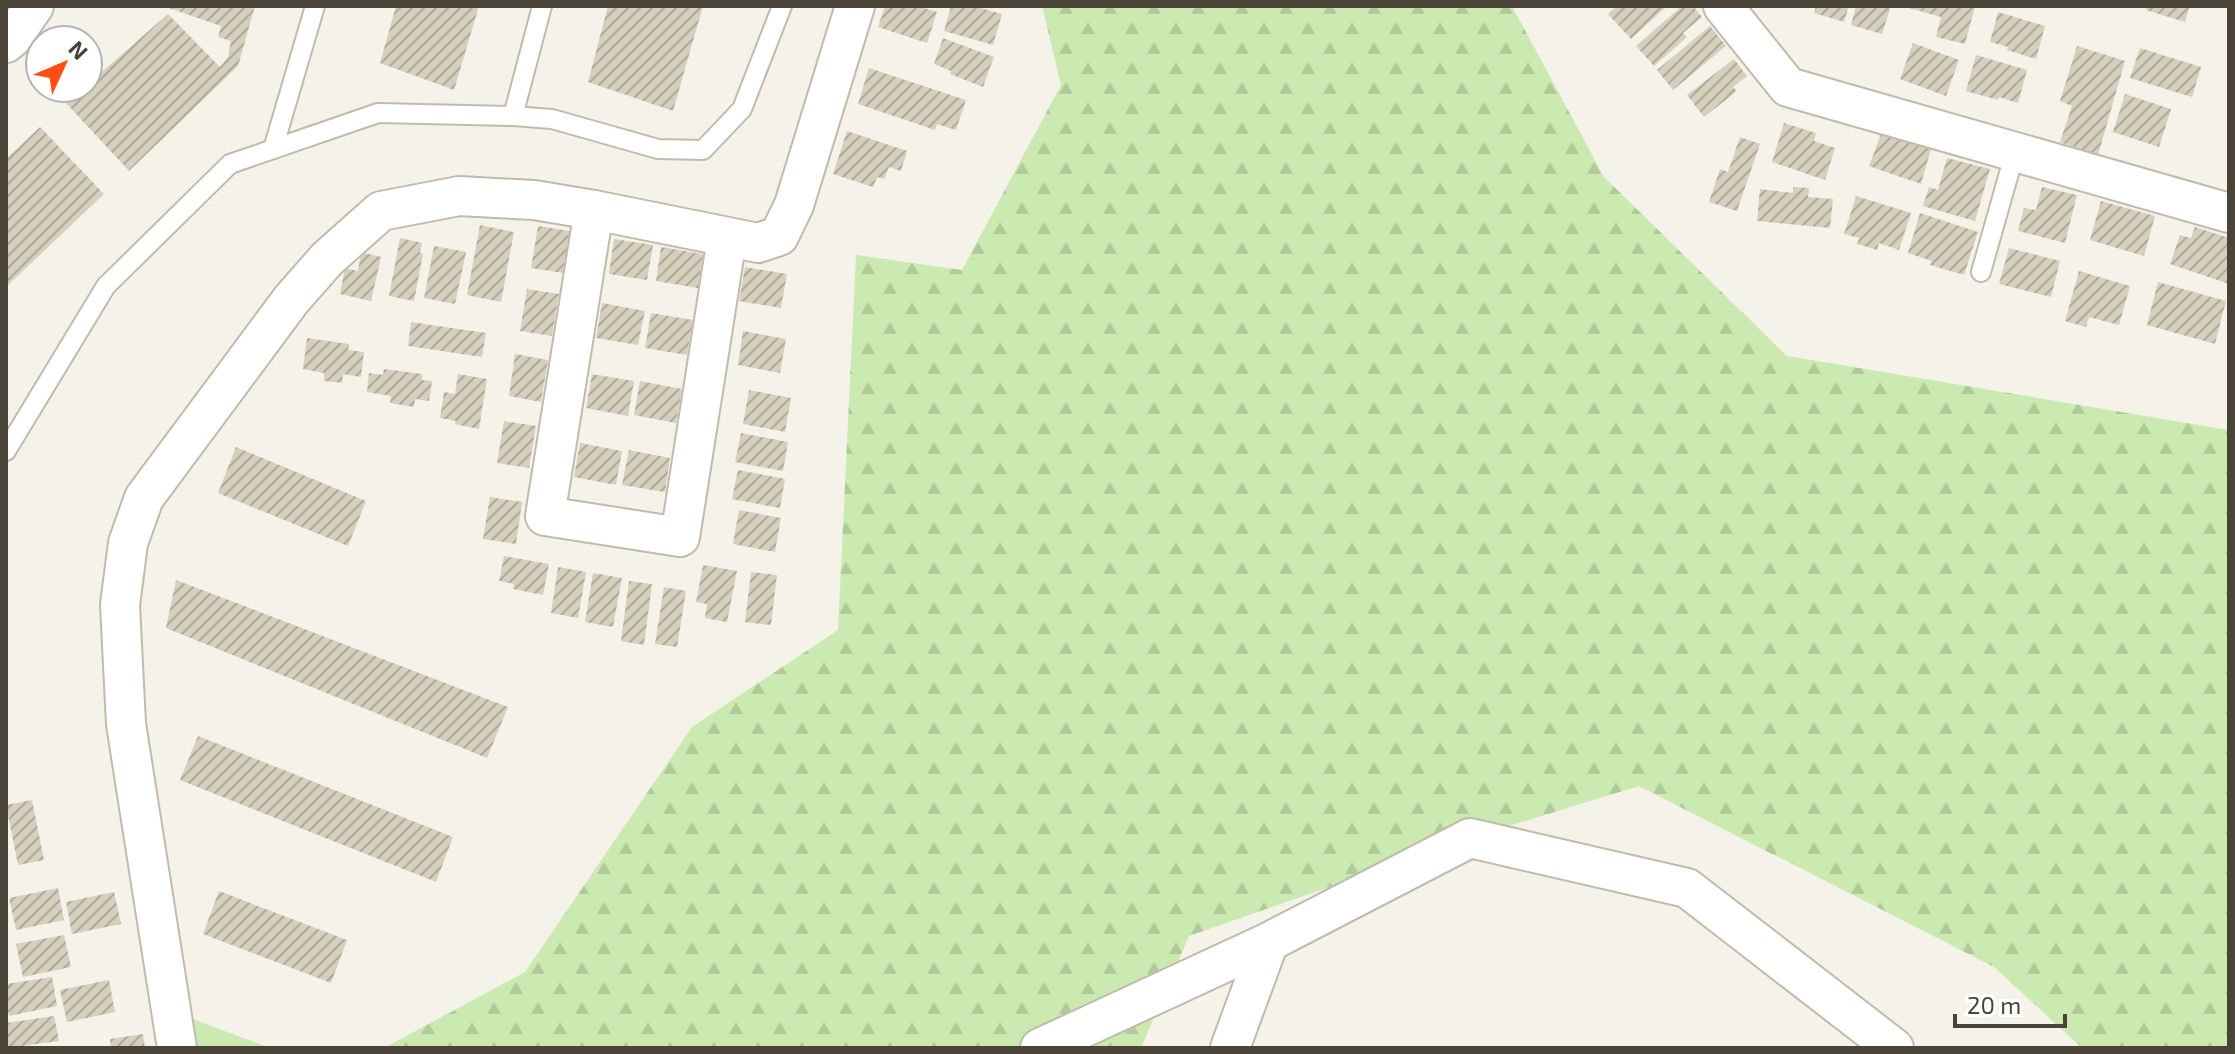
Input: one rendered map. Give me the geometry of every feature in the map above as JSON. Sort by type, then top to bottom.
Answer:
[{"type":"street","points":[[6,43],[34,6]]},
{"type":"street","points":[[177,1048],[126,724],[120,605],[128,543],[144,498],[291,300],[327,259],[381,211],[459,196],[534,200],[758,243],[779,236],[794,205],[855,6]]},
{"type":"street","points":[[1723,6],[1788,87],[2229,213]]},
{"type":"street","points":[[594,210],[545,516],[696,540],[727,238]]},
{"type":"street","points":[[1040,1048],[1269,942],[1470,838],[1687,888],[1894,1048]]},
{"type":"street","points":[[1230,1048],[1269,942]]},
{"type":"lane","points":[[273,149],[315,6]]},
{"type":"lane","points":[[513,116],[542,6]]},
{"type":"lane","points":[[6,451],[106,286],[230,164],[378,113],[552,119],[658,149],[703,150],[742,109],[782,6]]},
{"type":"lane","points":[[1981,272],[2015,152]]},
{"type":"green space","points":[[1042,6],[1512,6],[1604,177],[1787,356],[2229,430],[2229,1048],[2082,1048],[1994,967],[1639,786],[1470,838],[1189,936],[1141,1048],[384,1048],[525,972],[692,727],[838,630],[856,255],[962,270],[1061,85]]},
{"type":"green space","points":[[179,1014],[270,1048],[183,1048]]},
{"type":"building","points":[[163,6],[255,6],[238,66],[129,171],[67,104],[104,104],[104,70],[168,14],[220,67],[228,57],[231,41],[218,37],[221,26]]},
{"type":"building","points":[[396,6],[479,6],[454,90],[380,63]]},
{"type":"building","points":[[608,6],[703,6],[673,111],[588,82]]},
{"type":"building","points":[[885,6],[918,6],[937,12],[927,43],[878,27]]},
{"type":"building","points":[[951,6],[973,6],[1002,14],[993,45],[944,31]]},
{"type":"building","points":[[1617,6],[1667,6],[1631,39],[1608,14]]},
{"type":"building","points":[[1682,6],[1693,6],[1702,17],[1683,33],[1687,37],[1654,66],[1636,46]]},
{"type":"building","points":[[1816,6],[1849,6],[1844,22],[1814,13]]},
{"type":"building","points":[[1856,6],[1891,6],[1882,34],[1851,25]]},
{"type":"building","points":[[1902,6],[1975,6],[1965,44],[1936,37],[1941,17]]},
{"type":"building","points":[[2147,6],[2190,6],[2185,22],[2146,10]]},
{"type":"building","points":[[1998,12],[2045,26],[2036,59],[1990,42]]},
{"type":"building","points":[[1710,26],[1726,46],[1673,90],[1657,70]]},
{"type":"building","points":[[943,38],[994,57],[983,87],[934,64]]},
{"type":"building","points":[[1913,43],[1959,60],[1946,96],[1900,79]]},
{"type":"building","points":[[2077,46],[2125,61],[2098,155],[2060,142],[2072,106],[2060,101]]},
{"type":"building","points":[[2140,48],[2201,67],[2192,97],[2130,78]]},
{"type":"building","points":[[1976,55],[2027,70],[2018,103],[1966,91]]},
{"type":"building","points":[[1734,59],[1747,76],[1733,87],[1737,91],[1704,117],[1687,95]]},
{"type":"building","points":[[869,68],[966,100],[956,130],[937,124],[935,130],[858,104]]},
{"type":"building","points":[[2125,94],[2171,109],[2159,147],[2113,132]]},
{"type":"building","points":[[1784,123],[1816,133],[1814,141],[1835,148],[1825,180],[1772,162]]},
{"type":"building","points":[[40,127],[104,194],[6,287],[6,159]]},
{"type":"building","points":[[847,131],[907,151],[901,171],[889,167],[884,179],[877,177],[873,187],[833,174]]},
{"type":"building","points":[[1881,134],[1931,149],[1921,184],[1869,166]]},
{"type":"building","points":[[1740,137],[1760,144],[1737,211],[1709,202],[1720,169],[1728,172]]},
{"type":"building","points":[[1947,158],[1990,169],[1975,221],[1923,206],[1929,187],[1938,190]]},
{"type":"building","points":[[1793,187],[1809,188],[1808,197],[1833,199],[1830,228],[1757,221],[1760,189],[1793,193]]},
{"type":"building","points":[[2042,187],[2077,195],[2065,243],[2018,231],[2024,208],[2036,210]]},
{"type":"building","points":[[1856,196],[1911,213],[1899,250],[1879,243],[1877,250],[1857,244],[1859,238],[1844,234]]},
{"type":"building","points":[[2101,201],[2155,216],[2144,256],[2090,240]]},
{"type":"building","points":[[1920,213],[1978,232],[1964,275],[1930,265],[1932,261],[1908,253]]},
{"type":"building","points":[[480,225],[514,232],[501,302],[467,295]]},
{"type":"building","points":[[538,226],[570,231],[563,273],[531,268]]},
{"type":"building","points":[[2195,227],[2229,238],[2229,284],[2170,264],[2180,235],[2191,238]]},
{"type":"building","points":[[400,238],[422,243],[420,253],[423,254],[414,301],[389,296]]},
{"type":"building","points":[[614,239],[653,245],[647,280],[609,274]]},
{"type":"building","points":[[434,246],[466,252],[455,304],[424,298]]},
{"type":"building","points":[[661,247],[703,254],[698,288],[656,281]]},
{"type":"building","points":[[2009,248],[2060,261],[2051,297],[1999,284]]},
{"type":"building","points":[[361,252],[381,257],[371,301],[340,294],[345,268],[358,271]]},
{"type":"building","points":[[745,267],[787,274],[781,308],[739,301]]},
{"type":"building","points":[[2079,271],[2130,286],[2119,325],[2089,317],[2086,327],[2065,321]]},
{"type":"building","points":[[2158,282],[2226,301],[2215,344],[2147,325]]},
{"type":"building","points":[[527,289],[559,294],[552,336],[520,331]]},
{"type":"building","points":[[602,303],[645,311],[638,345],[596,338]]},
{"type":"building","points":[[651,313],[693,320],[687,355],[645,348]]},
{"type":"building","points":[[411,322],[486,333],[482,357],[408,346]]},
{"type":"building","points":[[743,331],[786,339],[780,373],[738,365]]},
{"type":"building","points":[[307,338],[349,344],[348,350],[364,352],[361,377],[343,374],[342,383],[324,381],[324,373],[303,369]]},
{"type":"building","points":[[515,354],[548,360],[541,402],[509,396]]},
{"type":"building","points":[[384,369],[422,374],[422,380],[432,381],[429,401],[415,399],[414,407],[390,403],[391,396],[367,392],[369,373],[383,375]]},
{"type":"building","points":[[458,374],[487,379],[479,429],[440,418],[444,392],[455,394]]},
{"type":"building","points":[[592,374],[634,381],[628,416],[586,408]]},
{"type":"building","points":[[640,381],[682,389],[676,423],[634,415]]},
{"type":"building","points":[[749,390],[791,398],[785,432],[743,424]]},
{"type":"building","points":[[504,421],[536,426],[529,468],[497,463]]},
{"type":"building","points":[[741,433],[788,442],[783,471],[735,462]]},
{"type":"building","points":[[580,443],[622,451],[616,485],[574,477]]},
{"type":"building","points":[[236,447],[366,501],[348,546],[218,493]]},
{"type":"building","points":[[629,450],[670,458],[665,492],[622,485]]},
{"type":"building","points":[[738,470],[785,479],[780,508],[732,499]]},
{"type":"building","points":[[490,497],[522,502],[516,544],[483,539]]},
{"type":"building","points":[[739,510],[781,518],[775,552],[733,544]]},
{"type":"building","points":[[504,556],[549,564],[543,595],[513,589],[514,584],[499,581]]},
{"type":"building","points":[[703,565],[737,571],[727,622],[705,618],[707,604],[696,602]]},
{"type":"building","points":[[558,567],[586,572],[578,618],[551,613]]},
{"type":"building","points":[[751,572],[777,575],[771,625],[745,622]]},
{"type":"building","points":[[593,573],[622,578],[613,627],[585,622]]},
{"type":"building","points":[[176,580],[508,707],[487,758],[166,628]]},
{"type":"building","points":[[629,581],[652,584],[644,645],[621,641]]},
{"type":"building","points":[[664,587],[686,591],[677,647],[655,644]]},
{"type":"building","points":[[198,736],[453,837],[436,882],[180,780]]},
{"type":"building","points":[[32,800],[44,860],[18,865],[6,805]]},
{"type":"building","points":[[58,888],[64,920],[16,930],[9,898]]},
{"type":"building","points":[[219,891],[347,940],[331,983],[203,934]]},
{"type":"building","points":[[114,892],[121,924],[72,934],[66,902]]},
{"type":"building","points":[[64,935],[71,967],[23,977],[16,944]]},
{"type":"building","points":[[52,977],[57,1006],[9,1016],[6,984]]},
{"type":"building","points":[[109,980],[115,1012],[67,1022],[60,990]]},
{"type":"building","points":[[54,1016],[59,1041],[6,1048],[6,1023]]},
{"type":"building","points":[[143,1034],[145,1048],[111,1048],[110,1039]]}]
